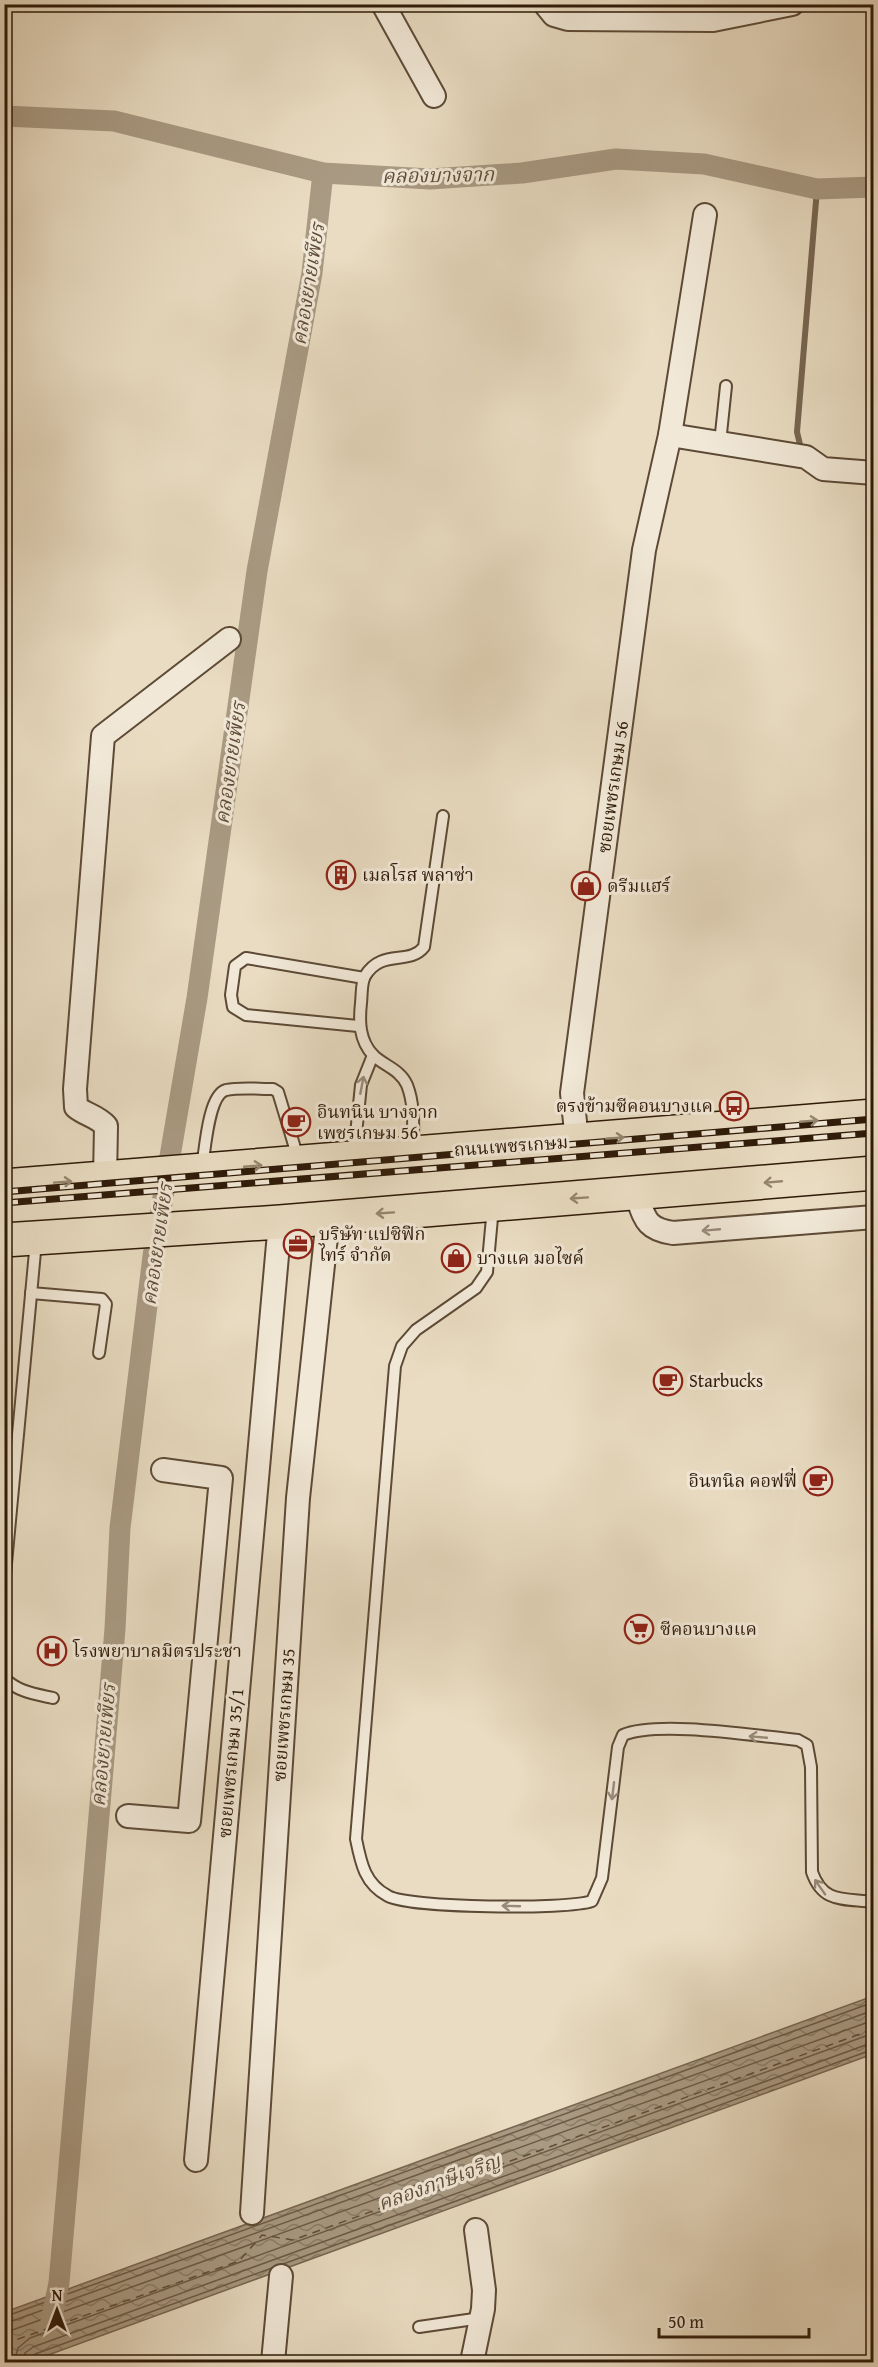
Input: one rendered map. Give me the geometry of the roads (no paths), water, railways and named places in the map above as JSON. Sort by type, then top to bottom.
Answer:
[{"type":"main road","name":"ถนนเพชรเกษม","points":[[4,1186],[873,1116]]},
{"type":"main road","points":[[4,1240],[280,1222],[873,1173]]},
{"type":"street","points":[[383,4],[434,96]]},
{"type":"street","points":[[545,4],[554,15],[568,20],[709,12],[792,4]]},
{"type":"street","name":"ซอยเพชรเกษม 56","points":[[577,1141],[572,1093],[644,550],[670,435],[705,214]]},
{"type":"street","points":[[670,435],[802,456],[822,469],[873,473]]},
{"type":"street","points":[[105,1178],[106,1126],[98,1118],[85,1114],[76,1107],[75,1089],[103,736],[229,639]]},
{"type":"street","points":[[636,1194],[647,1222],[655,1230],[673,1233],[873,1217]]},
{"type":"street","name":"ซอยเพชรเกษม 35","points":[[252,2213],[298,1498],[328,1218]]},
{"type":"street","name":"ซอยเพชรเกษม 35/1","points":[[196,2160],[280,1222]]},
{"type":"street","points":[[128,1816],[189,1821],[221,1478],[163,1470]]},
{"type":"street","points":[[219,1497],[255,1500]]},
{"type":"street","points":[[472,2362],[484,2290],[476,2230]]},
{"type":"street","points":[[273,2362],[281,2276]]},
{"type":"lane","points":[[720,443],[726,386]]},
{"type":"lane","points":[[414,1153],[412,1102],[406,1083],[395,1069],[373,1055],[358,1026],[364,978],[380,960],[413,956],[424,946],[443,816]]},
{"type":"lane","points":[[358,1026],[246,1015],[233,1007],[231,995],[235,966],[246,958],[364,978]]},
{"type":"lane","points":[[353,1158],[361,1084],[373,1055]]},
{"type":"lane","points":[[198,1171],[216,1096],[225,1090],[273,1089],[278,1092],[299,1161]]},
{"type":"lane","points":[[493,1205],[487,1272],[477,1288],[416,1330],[402,1346],[395,1366],[357,1839],[361,1865],[370,1884],[390,1898],[413,1902],[536,1907],[580,1905],[592,1901],[602,1878],[620,1741],[623,1735],[635,1729],[661,1728],[798,1740],[807,1745],[812,1767],[812,1872],[817,1886],[826,1896],[873,1902]]},
{"type":"lane","points":[[4,1585],[36,1238]]},
{"type":"lane","points":[[31,1293],[102,1299],[106,1304],[99,1353]]},
{"type":"lane","points":[[4,1678],[12,1686],[24,1691],[53,1698]]},
{"type":"lane","points":[[419,2327],[481,2318]]},
{"type":"water","name":"คลองภาษีเจริญ","points":[[873,1996],[873,2054],[29,2362],[5,2362],[5,2312]]},
{"type":"waterway","name":"คลองบางจาก","points":[[4,116],[114,121],[323,173],[430,179],[522,173],[616,159],[704,164],[817,189],[874,187]]},
{"type":"waterway","name":"คลองยายเพียร","points":[[51,2321],[59,2283],[115,1629],[120,1528],[153,1256],[197,998],[257,571],[312,273],[323,173]]},
{"type":"waterway","points":[[802,453],[797,432],[817,189]]},
{"type":"railway","points":[[4,1192],[874,1119]]},
{"type":"railway","points":[[4,1203],[874,1133]]},
{"type":"place","name":"เมลโรส พลาซ่า","points":[[341,875]]},
{"type":"place","name":"ดรีมแฮร์","points":[[586,886]]},
{"type":"place","name":"ตรงข้ามซีคอนบางแค","points":[[734,1106]]},
{"type":"place","name":"อินทนิน บางจาก เพชรเกษม 56","points":[[296,1122]]},
{"type":"place","name":"บริษัท แปซิฟิก ไทร์ จำกัด","points":[[298,1244]]},
{"type":"place","name":"บางแค มอไซค์","points":[[456,1258]]},
{"type":"place","name":"Starbucks","points":[[668,1381]]},
{"type":"place","name":"อินทนิล คอฟฟี่","points":[[818,1481]]},
{"type":"place","name":"ซีคอนบางแค","points":[[639,1629]]},
{"type":"place","name":"โรงพยาบาลมิตรประชา","points":[[52,1651]]}]
